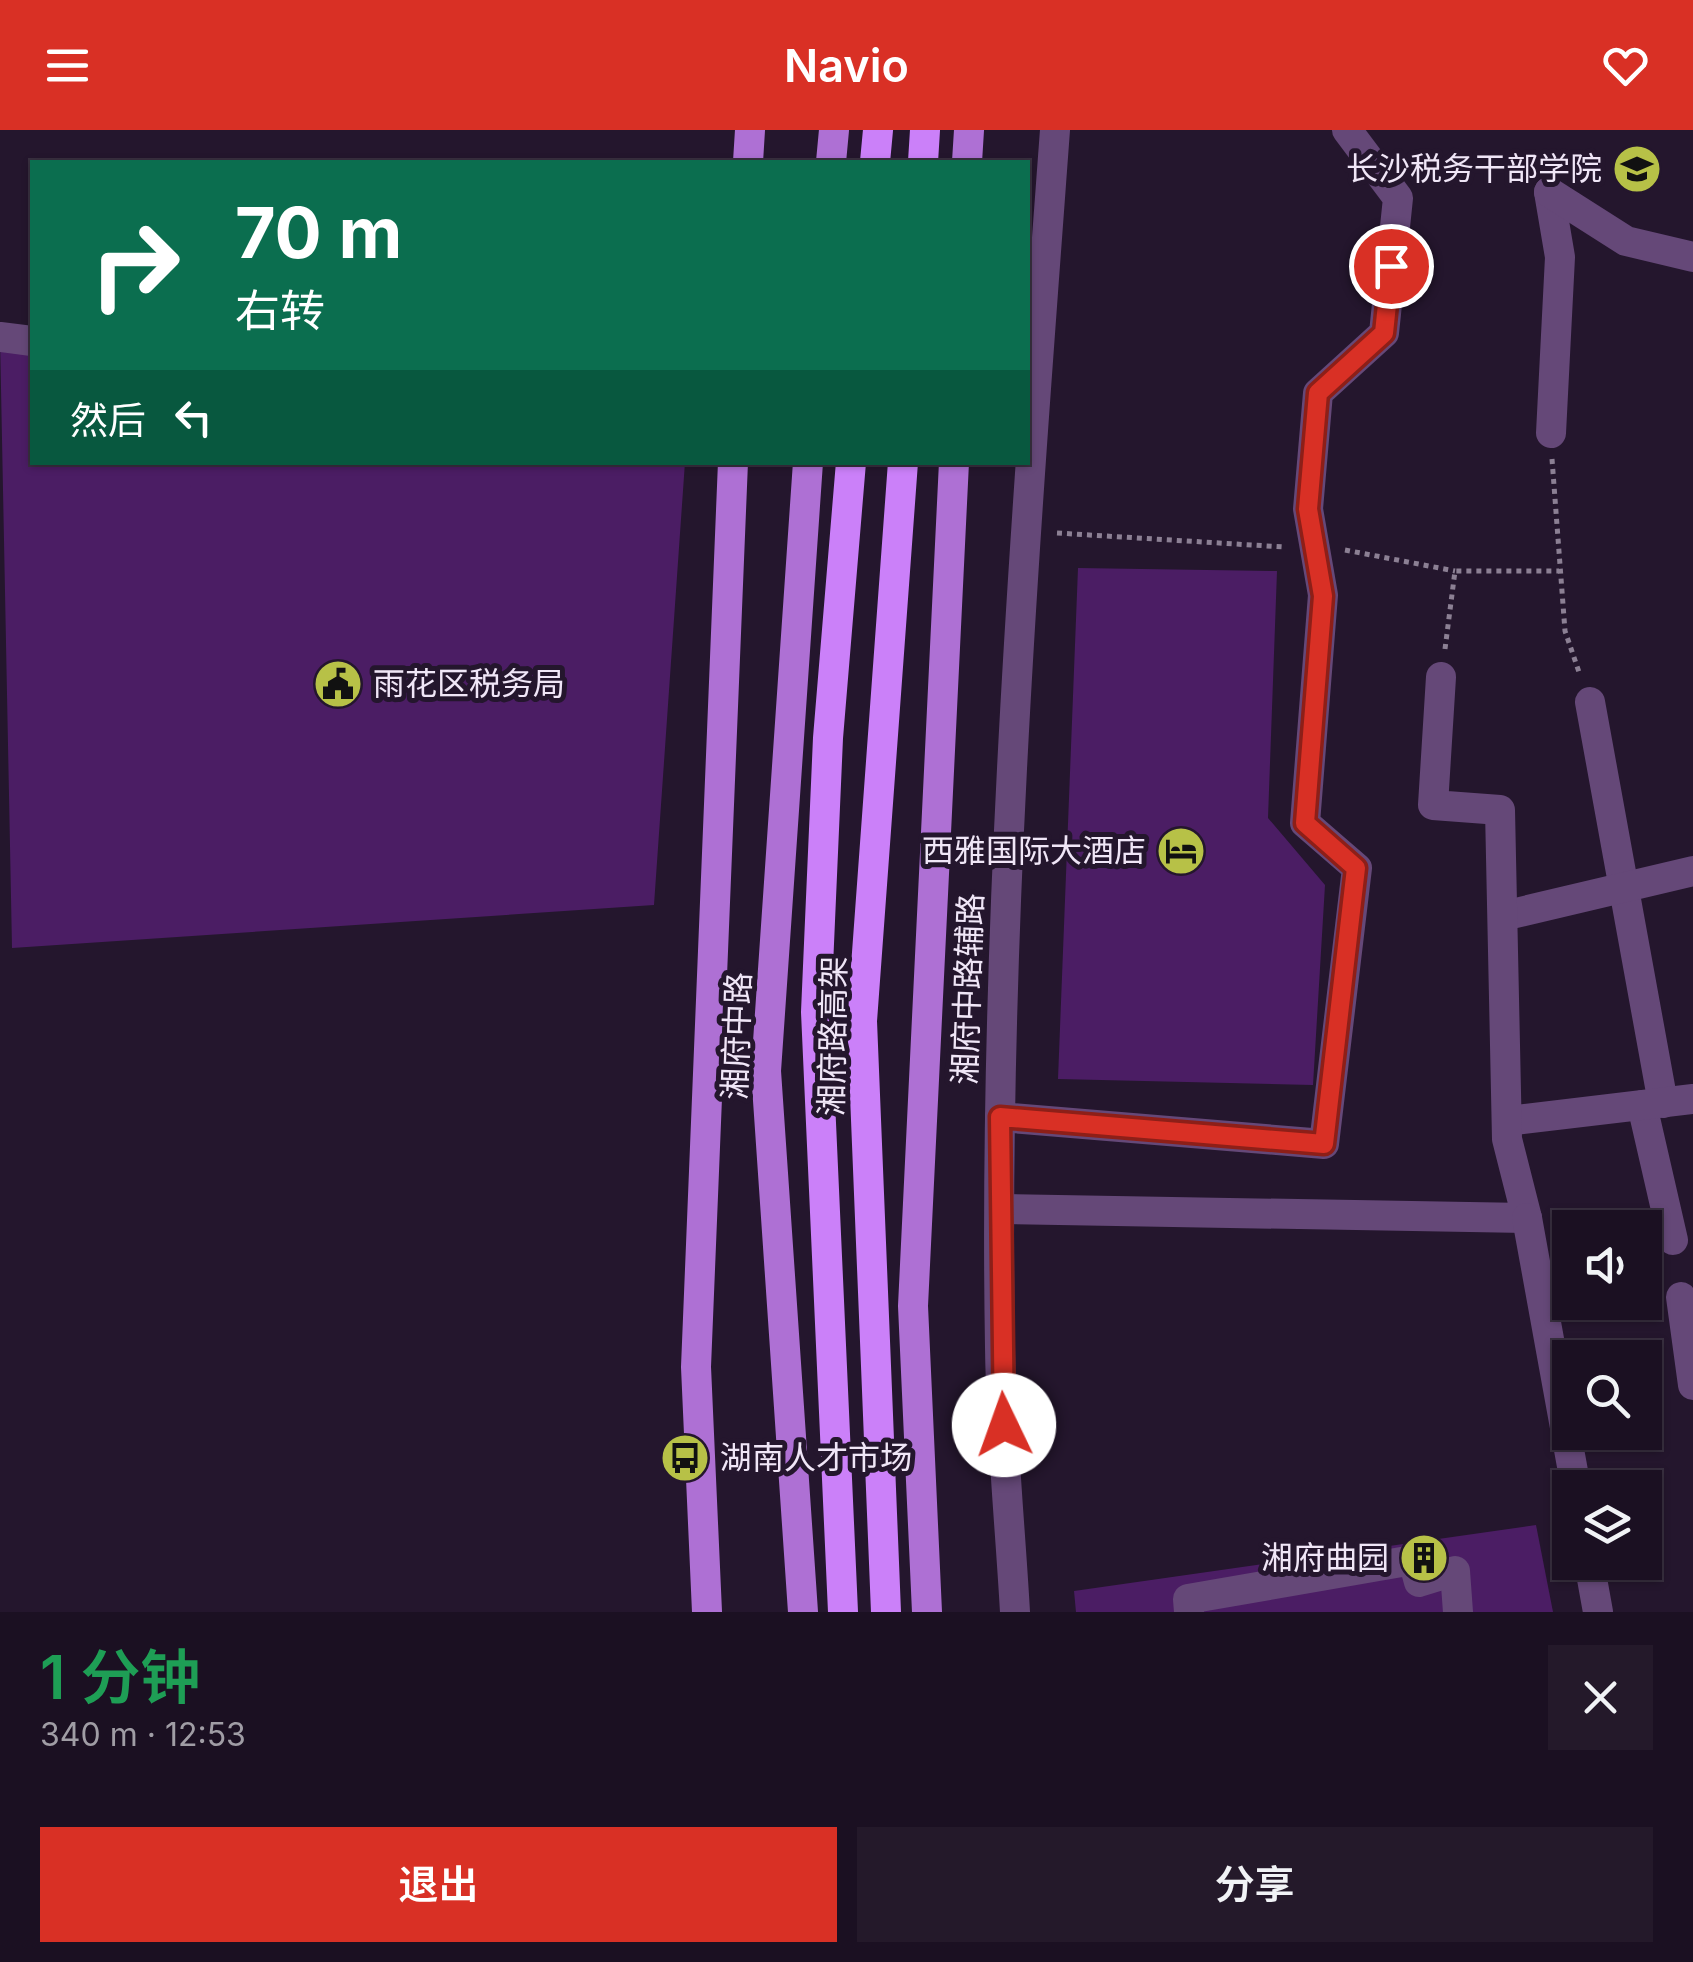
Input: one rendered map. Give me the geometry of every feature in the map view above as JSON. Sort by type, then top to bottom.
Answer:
[{"type":"highway","points":[[875,160],[878,130]]},
{"type":"highway","points":[[923,160],[926,130]]},
{"type":"highway","name":"湘府路高架","points":[[844,1612],[816,1012],[828,738],[850,465]]},
{"type":"highway","name":"湘府路高架","points":[[886,1612],[862,1022],[903,465]]},
{"type":"main road","points":[[748,160],[750,130]]},
{"type":"main road","points":[[831,160],[834,130]]},
{"type":"main road","points":[[967,160],[968,130]]},
{"type":"main road","points":[[707,1612],[696,1367],[733,465]]},
{"type":"main road","name":"湘府中路","points":[[803,1612],[766,1071],[808,465]]},
{"type":"main road","points":[[927,1612],[913,1306],[954,465]]},
{"type":"street","name":"湘府中路辅路","points":[[1015,1612],[1000,1350],[1000,1117],[1014,688],[1055,130]]},
{"type":"street","points":[[1000,1117],[1324,1144],[1356,868],[1305,823],[1323,596],[1308,509],[1318,393],[1384,333],[1398,198],[1347,130]]},
{"type":"street","points":[[1552,433],[1560,257],[1549,192],[1626,241],[1693,257]]},
{"type":"street","points":[[0,337],[30,341]]},
{"type":"street","points":[[1441,677],[1433,805],[1500,810],[1507,1121],[1573,1470]]},
{"type":"street","points":[[1590,702],[1666,1102],[1673,1240]]},
{"type":"street","points":[[1503,916],[1693,871]]},
{"type":"street","points":[[1507,1121],[1666,1102]]},
{"type":"street","points":[[1000,1209],[1527,1218]]},
{"type":"street","points":[[1682,1297],[1693,1385]]},
{"type":"street","points":[[1189,1612],[1188,1599],[1413,1560],[1419,1582],[1456,1571],[1458,1612]]},
{"type":"street","points":[[1593,1580],[1598,1612]]},
{"type":"path","points":[[1552,433],[1564,631],[1590,702]]},
{"type":"path","points":[[1057,532],[1315,549],[1455,570],[1559,571]]},
{"type":"path","points":[[1441,677],[1455,570]]},
{"type":"building","name":"雨花区税务局","points":[[0,337],[30,342],[30,465],[685,465],[654,905],[12,948]]},
{"type":"building","name":"西雅国际大酒店","points":[[1078,568],[1277,571],[1268,818],[1325,885],[1313,1085],[1058,1079]]},
{"type":"building","name":"湘府曲园","points":[[1536,1525],[1553,1612],[1076,1612],[1074,1591]]},
{"type":"place","name":"长沙税务干部学院","points":[[1637,169]]},
{"type":"place","name":"雨花区税务局","points":[[338,684]]},
{"type":"place","name":"西雅国际大酒店","points":[[1181,851]]},
{"type":"place","name":"湖南人才市场","points":[[685,1458]]},
{"type":"place","name":"湘府曲园","points":[[1424,1558]]},
{"type":"route","points":[[1004,1425],[1000,1350],[1000,1117],[1324,1144],[1356,868],[1305,823],[1323,596],[1308,509],[1318,393],[1384,333],[1391,266]]}]
